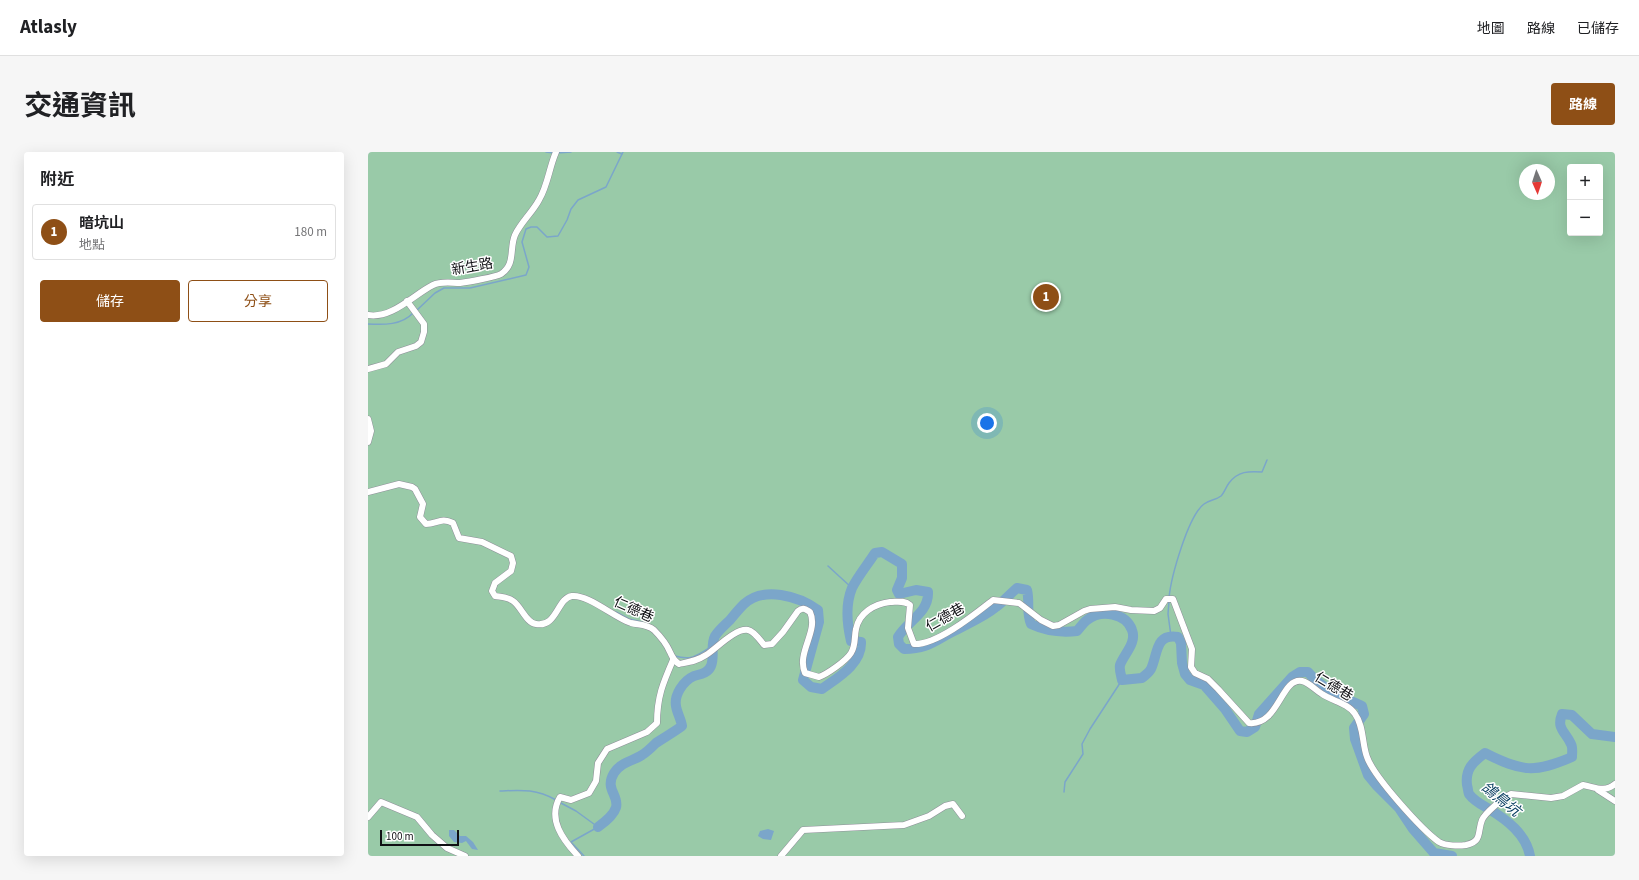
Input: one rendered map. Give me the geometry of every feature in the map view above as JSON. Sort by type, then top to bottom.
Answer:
[{"type":"street","name":"新生路","points":[[368,315],[380,315],[389,312],[434,284],[445,282],[459,283],[500,274],[511,263],[514,237],[545,190],[555,154]]},
{"type":"street","points":[[368,369],[386,364],[398,352],[416,346],[421,342],[424,332],[424,324],[407,301]]},
{"type":"street","points":[[368,418],[371,431],[368,442]]},
{"type":"street","name":"仁德巷","points":[[368,492],[399,484],[412,487],[415,489],[423,504],[420,517],[426,524],[443,520],[450,521],[453,523],[460,538],[482,542],[511,556],[513,563],[511,571],[495,583],[492,591],[495,596],[511,599],[518,604],[530,621],[535,624],[545,624],[550,620],[565,600],[572,596],[582,597],[630,623],[644,625],[653,630],[670,652],[673,660],[679,664],[694,662],[743,630],[752,632],[764,644],[772,644],[783,632],[798,611],[805,608],[810,612],[813,622],[802,666],[805,673],[819,678],[850,655],[854,647],[856,628],[864,613],[882,603],[905,601],[910,605],[908,626],[914,644],[918,644],[938,637],[968,619],[993,600],[1019,603],[1025,606],[1041,620],[1053,626],[1059,625],[1090,609],[1115,607],[1131,610],[1154,611],[1160,608],[1166,599],[1173,599],[1192,648],[1191,668],[1195,673],[1208,679],[1249,723],[1257,724],[1268,717],[1290,685],[1296,681],[1303,681],[1312,685],[1322,694],[1348,707],[1357,716],[1367,757],[1373,769],[1385,785],[1425,830],[1440,843],[1465,845],[1474,842],[1478,838],[1482,819],[1505,796],[1520,794],[1550,798],[1563,796],[1583,785],[1598,790]]},
{"type":"street","points":[[578,856],[568,845],[558,830],[555,805],[560,797],[571,800],[589,793],[596,781],[598,763],[607,749],[646,732],[656,723],[658,699],[673,660]]},
{"type":"street","points":[[1598,790],[1608,788],[1615,784]]},
{"type":"street","points":[[1598,790],[1615,801]]},
{"type":"street","points":[[368,817],[381,802],[417,817],[432,835],[447,848],[465,856]]},
{"type":"street","points":[[781,856],[803,830],[904,825],[929,816],[945,806],[953,804],[962,816]]},
{"type":"green space","points":[[368,152],[1615,152],[1615,856],[368,856]]},
{"type":"water","points":[[768,829],[774,831],[771,840],[763,839],[758,836],[760,831]]},
{"type":"water","points":[[449,830],[454,830],[460,836],[466,836],[473,842],[478,850],[472,849],[466,841],[462,843],[454,842],[449,836]]},
{"type":"waterway","points":[[546,152],[554,153]]},
{"type":"waterway","points":[[557,153],[571,152]]},
{"type":"waterway","points":[[617,152],[622,154]]},
{"type":"waterway","points":[[416,311],[435,293],[444,288],[470,288],[526,275],[529,267],[522,242],[526,229],[537,227],[547,237],[558,236],[571,209],[578,200],[606,187],[623,152]]},
{"type":"waterway","points":[[368,324],[398,322],[404,320],[413,313]]},
{"type":"waterway","points":[[1169,598],[1170,588],[1181,548],[1186,533],[1198,511],[1204,504],[1221,496],[1229,483],[1236,476],[1248,472],[1262,472],[1267,460]]},
{"type":"waterway","points":[[598,827],[609,818],[615,810],[617,804],[611,787],[611,781],[614,773],[620,766],[644,754],[656,743],[682,726],[676,702],[676,697],[680,689],[690,678],[704,673],[710,668],[713,658],[713,644],[715,636],[744,604],[761,595],[771,594],[791,597],[818,610],[819,622],[803,680],[811,687],[822,689],[848,670],[857,657],[861,642],[851,641],[848,628],[847,614],[850,594],[857,579],[875,553],[882,552],[902,564],[902,578],[897,590],[899,594],[916,590],[928,592],[925,606],[898,637],[899,644],[904,649],[913,649],[926,646],[976,620],[996,607],[1017,588],[1027,590],[1031,624],[1048,630],[1059,632],[1077,631],[1087,620],[1106,614],[1119,616],[1129,624],[1132,630],[1133,639],[1120,665],[1122,680],[1142,678],[1151,669],[1161,641],[1165,638],[1178,637],[1181,643],[1182,663],[1185,674],[1190,680],[1204,685],[1225,709],[1240,731],[1247,732],[1255,727],[1259,714],[1292,677],[1300,672],[1308,672],[1326,688],[1362,706],[1364,714],[1354,728],[1355,739],[1368,775],[1399,808],[1413,829],[1434,853],[1452,856]]},
{"type":"waterway","points":[[828,566],[852,588]]},
{"type":"waterway","points":[[1169,601],[1168,614],[1171,636]]},
{"type":"waterway","points":[[616,612],[629,619],[642,622]]},
{"type":"waterway","points":[[669,645],[675,656],[686,658],[695,656],[712,646]]},
{"type":"waterway","points":[[1064,792],[1065,782],[1083,754],[1082,744],[1122,680]]},
{"type":"waterway","name":"鴿鳥坑","points":[[1530,856],[1528,848],[1515,828],[1476,801],[1469,794],[1467,775],[1471,766],[1485,753],[1509,764],[1528,768],[1548,766],[1572,757],[1572,745],[1562,730],[1560,723],[1562,714],[1572,715],[1592,734],[1615,737]]},
{"type":"waterway","points":[[500,791],[516,790],[536,792],[556,800]]},
{"type":"waterway","points":[[559,802],[576,811],[598,827]]},
{"type":"waterway","points":[[584,856],[571,842],[598,827]]},
{"type":"place","name":"暗坑山","points":[[1046,297]]}]
